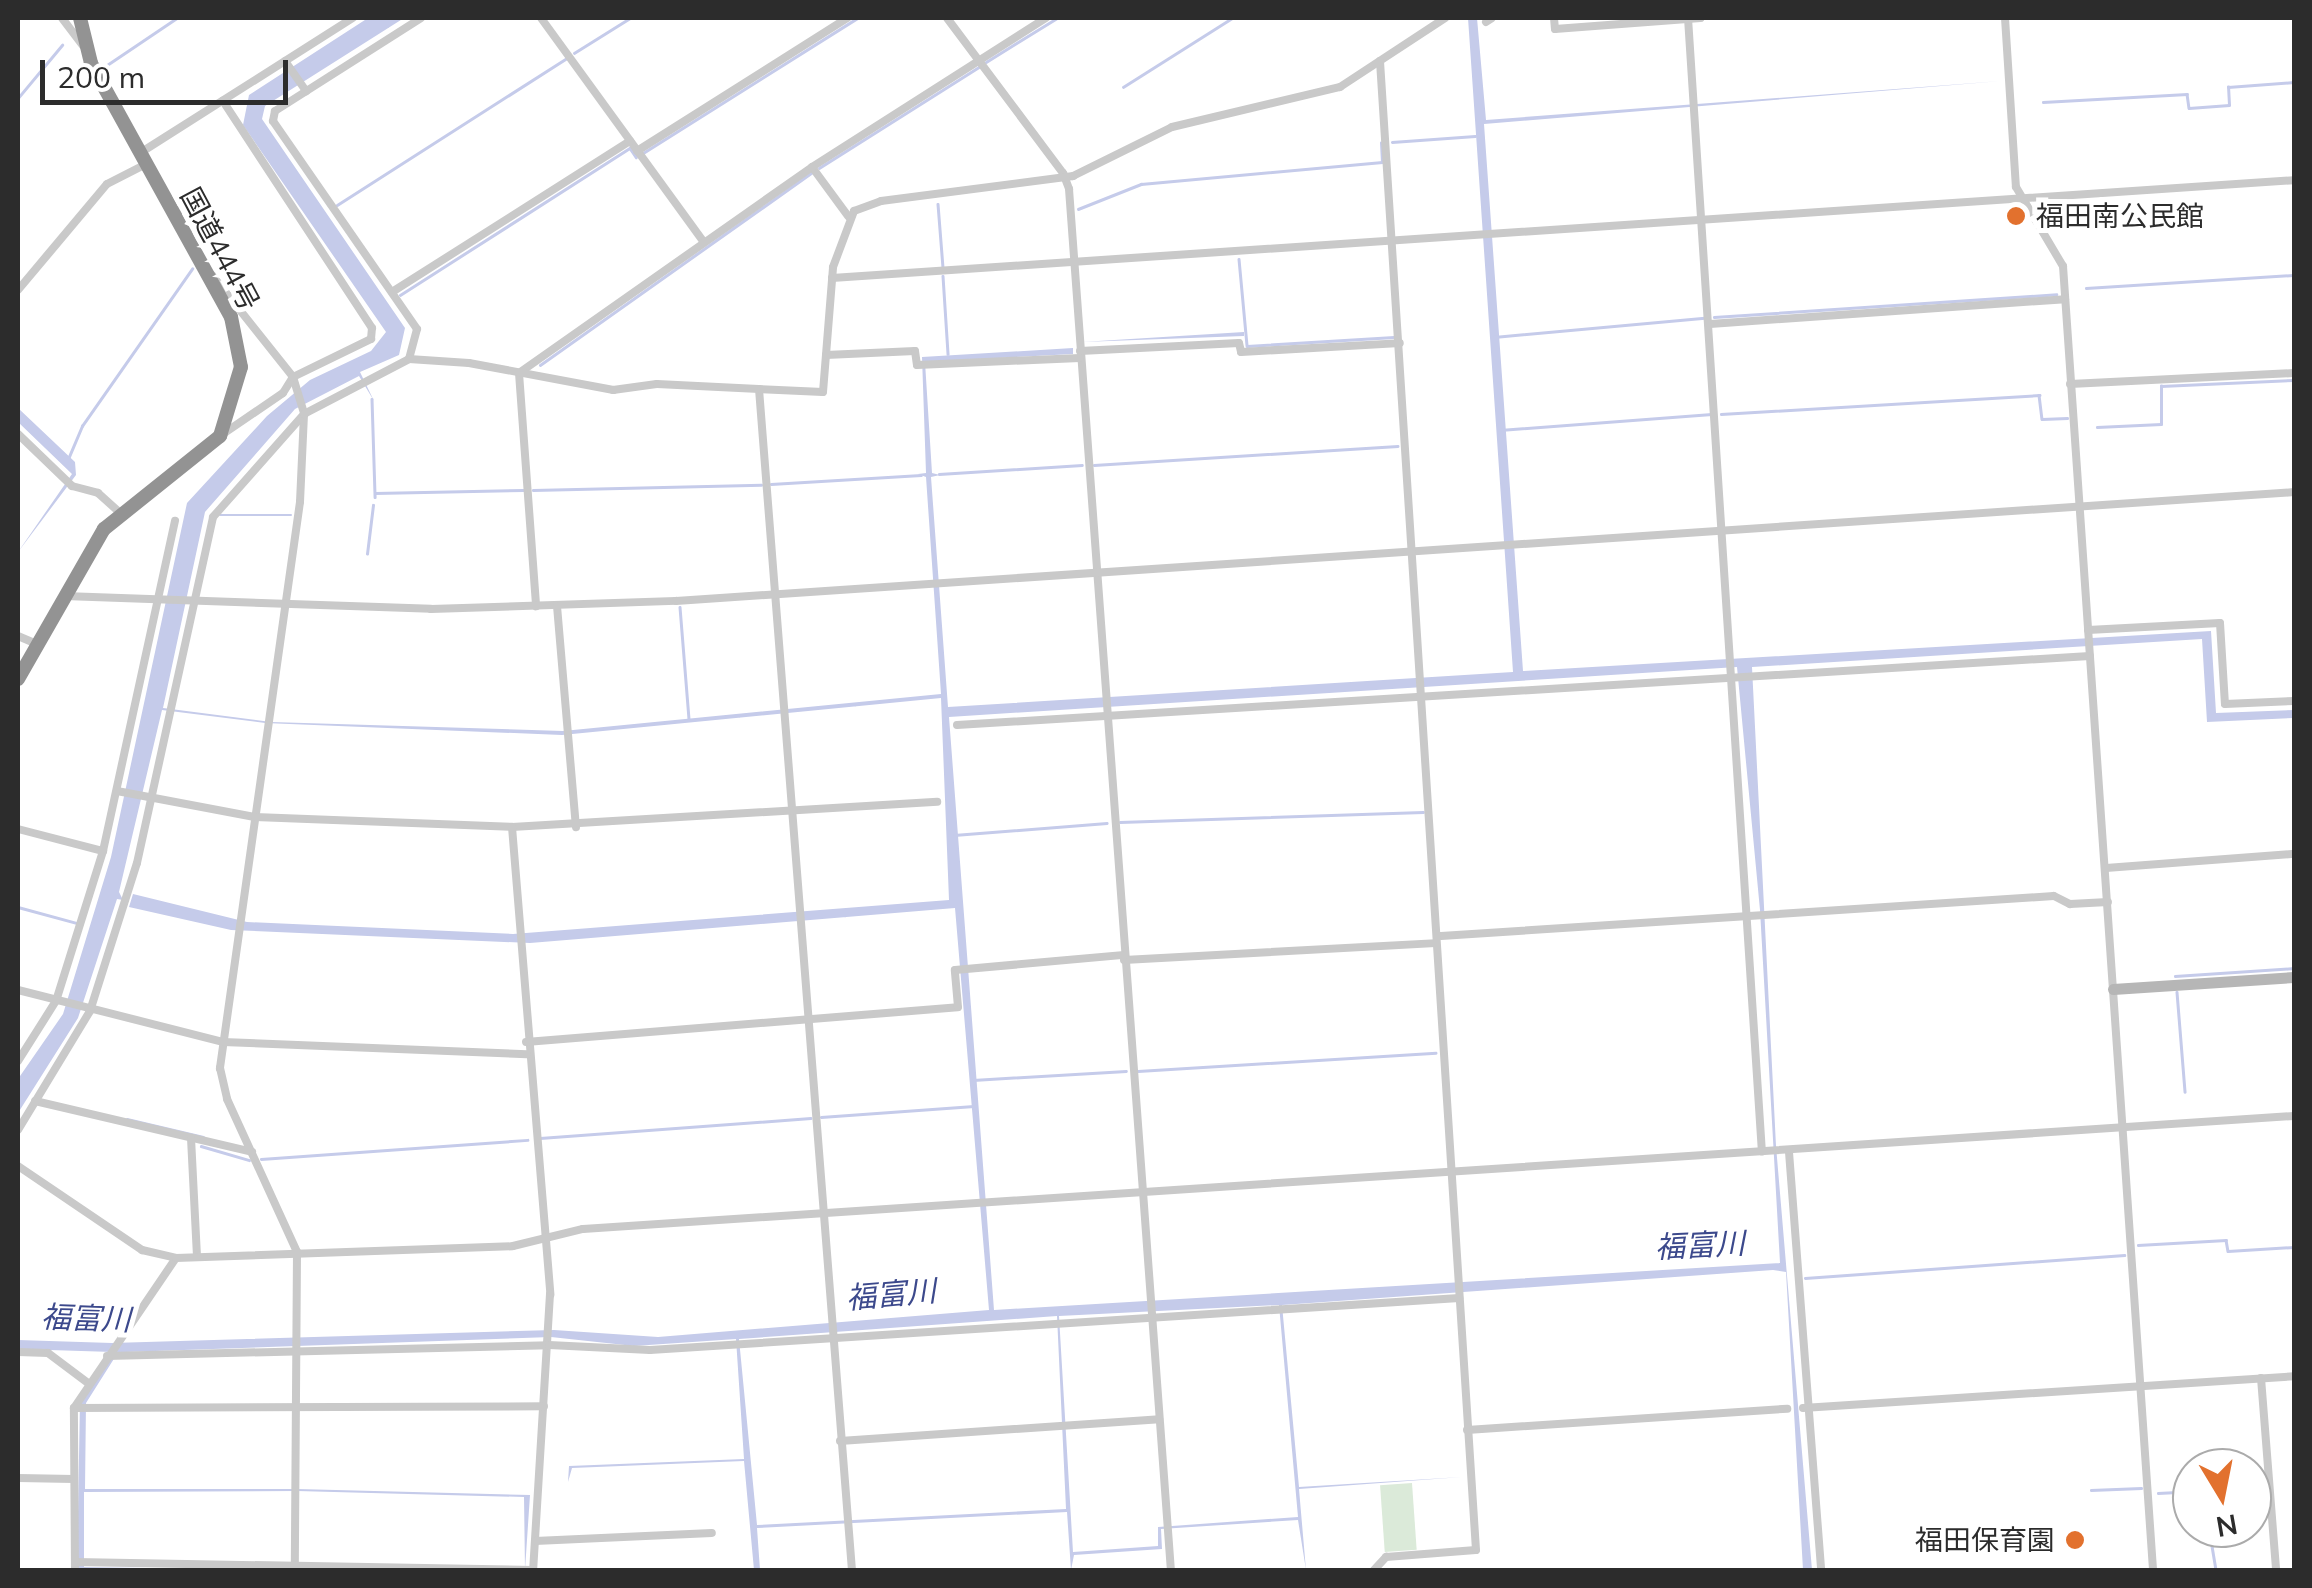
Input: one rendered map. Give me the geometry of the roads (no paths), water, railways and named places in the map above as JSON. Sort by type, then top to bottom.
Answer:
[{"type":"highway","name":"国道444号","points":[[18,678],[92,544],[122,514],[220,436],[238,393],[241,368],[232,316],[86,49],[80,18]]},
{"type":"street","points":[[62,18],[86,49]]},
{"type":"street","points":[[18,290],[107,184],[222,101],[353,18]]},
{"type":"street","points":[[409,360],[417,329],[273,121],[275,111],[421,18]]},
{"type":"street","points":[[541,18],[704,242]]},
{"type":"street","points":[[637,151],[847,18]]},
{"type":"street","points":[[948,18],[1066,178],[1171,1570]]},
{"type":"street","points":[[519,373],[812,168],[1046,18]]},
{"type":"street","points":[[848,216],[881,201],[1066,178],[1157,133],[1340,87],[1445,18]]},
{"type":"street","points":[[1554,18],[1555,29],[1701,18]]},
{"type":"street","points":[[1688,18],[1735,671],[1776,1152],[1822,1570]]},
{"type":"street","points":[[2005,18],[2019,196],[2060,256],[2065,299],[2152,1570]]},
{"type":"street","points":[[285,61],[306,91]]},
{"type":"street","points":[[1374,1570],[1386,1556],[1476,1550],[1415,553],[1380,61]]},
{"type":"street","points":[[220,436],[295,381],[362,348],[370,339],[372,328],[222,101]]},
{"type":"street","points":[[395,296],[630,142]]},
{"type":"street","points":[[812,168],[848,216]]},
{"type":"street","points":[[832,278],[2294,180]]},
{"type":"street","points":[[18,1130],[86,1010],[148,797],[213,517],[304,414],[409,360],[519,373],[613,390],[657,384],[823,392],[832,278],[848,216]]},
{"type":"street","points":[[209,272],[295,381],[304,414],[300,502],[223,1042],[221,1082],[297,1252],[293,1408],[295,1567]]},
{"type":"street","points":[[1710,324],[2065,299]]},
{"type":"street","points":[[826,355],[915,351],[924,365],[1239,343],[1241,352],[1400,343]]},
{"type":"street","points":[[519,373],[536,606]]},
{"type":"street","points":[[2070,384],[2294,374]]},
{"type":"street","points":[[759,388],[852,1570]]},
{"type":"street","points":[[18,434],[69,483],[98,493],[122,514]]},
{"type":"street","points":[[63,596],[284,604],[558,606],[1415,553],[2294,492]]},
{"type":"street","points":[[18,1061],[60,1002],[121,792],[175,521]]},
{"type":"street","points":[[558,606],[576,827]]},
{"type":"street","points":[[957,725],[1105,705],[1735,671],[1756,676],[2089,643],[2220,623],[2225,704],[2294,701]]},
{"type":"street","points":[[18,636],[36,644]]},
{"type":"street","points":[[121,792],[255,818],[576,827],[936,802]]},
{"type":"street","points":[[176,1258],[88,1384],[81,1408],[74,1480],[75,1566],[528,1570],[536,1540],[549,1339],[512,826]]},
{"type":"street","points":[[18,830],[103,851]]},
{"type":"street","points":[[2106,868],[2294,854]]},
{"type":"street","points":[[526,1042],[958,1007],[955,970],[964,969],[2054,896],[2070,904],[2108,902]]},
{"type":"street","points":[[2114,990],[2294,977]]},
{"type":"street","points":[[18,990],[223,1042],[527,1054]]},
{"type":"street","points":[[35,1101],[252,1152]]},
{"type":"street","points":[[18,1166],[142,1250],[176,1258],[541,1242],[583,1228],[2294,1116]]},
{"type":"street","points":[[190,1138],[197,1256]]},
{"type":"street","points":[[111,1355],[549,1339],[650,1350],[832,1330],[1459,1298]]},
{"type":"street","points":[[18,1352],[48,1353],[88,1384]]},
{"type":"street","points":[[1806,1408],[2294,1376]]},
{"type":"street","points":[[2261,1378],[2276,1570]]},
{"type":"street","points":[[81,1408],[544,1406]]},
{"type":"street","points":[[1467,1430],[1787,1409]]},
{"type":"street","points":[[840,1441],[1159,1419]]},
{"type":"street","points":[[18,1478],[74,1480]]},
{"type":"street","points":[[536,1540],[712,1532]]},
{"type":"water","points":[[368,18],[404,18],[265,106],[262,119],[405,328],[399,355],[360,372],[374,401],[359,376],[295,409],[205,512],[163,708],[271,722],[563,731],[941,694],[926,477],[918,474],[926,473],[922,357],[1073,348],[1073,354],[925,362],[932,473],[940,475],[931,477],[948,707],[1513,672],[1468,18],[1477,18],[1486,120],[2001,81],[1484,124],[1523,671],[2211,631],[2216,713],[2294,710],[2294,718],[2207,722],[2202,639],[1752,667],[1776,1146],[1812,1570],[1803,1570],[1786,1272],[1773,1270],[1282,1305],[1299,1487],[1462,1477],[1299,1489],[1306,1570],[1298,1520],[1161,1529],[1162,1549],[1074,1555],[1071,1570],[1067,1512],[757,1528],[760,1570],[754,1570],[744,1461],[572,1468],[568,1482],[569,1466],[744,1459],[736,1339],[634,1346],[551,1337],[126,1352],[117,1354],[86,1403],[85,1489],[297,1489],[530,1495],[525,1570],[524,1497],[297,1491],[84,1492],[84,1567],[277,1570],[77,1570],[80,1401],[113,1352],[18,1349],[18,1340],[112,1343],[554,1330],[658,1337],[989,1310],[955,908],[530,943],[231,930],[129,907],[133,894],[247,922],[513,934],[949,900],[941,698],[562,735],[265,723],[162,710],[119,892],[123,900],[117,899],[78,1018],[18,1113],[18,1079],[63,1014],[111,857],[187,503],[267,416],[310,380],[371,351],[386,332],[243,125],[249,95]],"holes":[[[1737,667],[1760,910],[1780,1263],[994,1310],[949,717]],[[1279,1305],[1298,1517],[1158,1527],[1158,1546],[1073,1552],[1059,1316]],[[1057,1316],[1066,1509],[757,1525],[739,1339]]]},
{"type":"water","points":[[1244,332],[1244,336],[1082,342]]},
{"type":"water","points":[[18,408],[75,462],[76,475],[18,552],[72,474],[18,422]]},
{"type":"waterway","points":[[104,67],[177,18]]},
{"type":"waterway","points":[[574,53],[630,18]]},
{"type":"waterway","points":[[643,153],[857,18]]},
{"type":"waterway","points":[[986,62],[1057,18]]},
{"type":"waterway","points":[[1123,87],[1232,18]]},
{"type":"waterway","points":[[18,98],[62,45]]},
{"type":"waterway","points":[[337,205],[565,59]]},
{"type":"waterway","points":[[819,168],[979,67]]},
{"type":"waterway","points":[[2043,102],[2187,94],[2189,108],[2229,105],[2228,87],[2294,82]]},
{"type":"waterway","points":[[1392,142],[1475,136]]},
{"type":"waterway","points":[[1078,209],[1141,184],[1382,162],[1381,143]]},
{"type":"waterway","points":[[400,295],[630,148],[636,157]]},
{"type":"waterway","points":[[540,365],[811,173]]},
{"type":"waterway","points":[[938,204],[943,267]]},
{"type":"waterway","points":[[1239,259],[1247,346],[1394,337]]},
{"type":"waterway","points":[[68,459],[82,426],[192,269]]},
{"type":"waterway","points":[[2086,288],[2294,275]]},
{"type":"waterway","points":[[943,276],[948,354]]},
{"type":"waterway","points":[[1714,317],[2056,294]]},
{"type":"waterway","points":[[1494,337],[1704,318]]},
{"type":"waterway","points":[[2097,427],[2161,424],[2161,386],[2294,380]]},
{"type":"waterway","points":[[1721,414],[2039,395],[2042,419],[2067,418]]},
{"type":"waterway","points":[[372,399],[375,497]]},
{"type":"waterway","points":[[1500,430],[1711,414]]},
{"type":"waterway","points":[[1094,465],[1397,446]]},
{"type":"waterway","points":[[939,474],[1082,465]]},
{"type":"waterway","points":[[771,484],[921,475]]},
{"type":"waterway","points":[[533,490],[761,485]]},
{"type":"waterway","points":[[375,493],[523,490]]},
{"type":"waterway","points":[[367,554],[373,505]]},
{"type":"waterway","points":[[220,515],[291,515]]},
{"type":"waterway","points":[[680,607],[689,720]]},
{"type":"waterway","points":[[1120,822],[1423,812]]},
{"type":"waterway","points":[[954,835],[1107,823]]},
{"type":"waterway","points":[[18,907],[77,923]]},
{"type":"waterway","points":[[2175,976],[2294,968]]},
{"type":"waterway","points":[[2177,992],[2185,1092]]},
{"type":"waterway","points":[[1138,1071],[1435,1053]]},
{"type":"waterway","points":[[973,1080],[1126,1071]]},
{"type":"waterway","points":[[821,1117],[974,1106]]},
{"type":"waterway","points":[[540,1138],[810,1118]]},
{"type":"waterway","points":[[127,1119],[203,1137]]},
{"type":"waterway","points":[[261,1159],[527,1140]]},
{"type":"waterway","points":[[201,1146],[249,1160]]},
{"type":"waterway","points":[[2138,1245],[2226,1240],[2228,1251],[2294,1247]]},
{"type":"waterway","points":[[1805,1278],[2124,1255]]},
{"type":"waterway","points":[[2091,1490],[2141,1488]]},
{"type":"waterway","points":[[2158,1493],[2172,1492]]},
{"type":"waterway","points":[[2212,1548],[2216,1570]]},
{"type":"place","name":"福田南公民館","points":[[2016,216]]},
{"type":"place","name":"福田保育園","points":[[2075,1540]]},
{"type":"water label","name":"福富川","points":[[1700,1245]]},
{"type":"water label","name":"福富川","points":[[891,1294]]},
{"type":"water label","name":"福富川","points":[[86,1318]]}]
